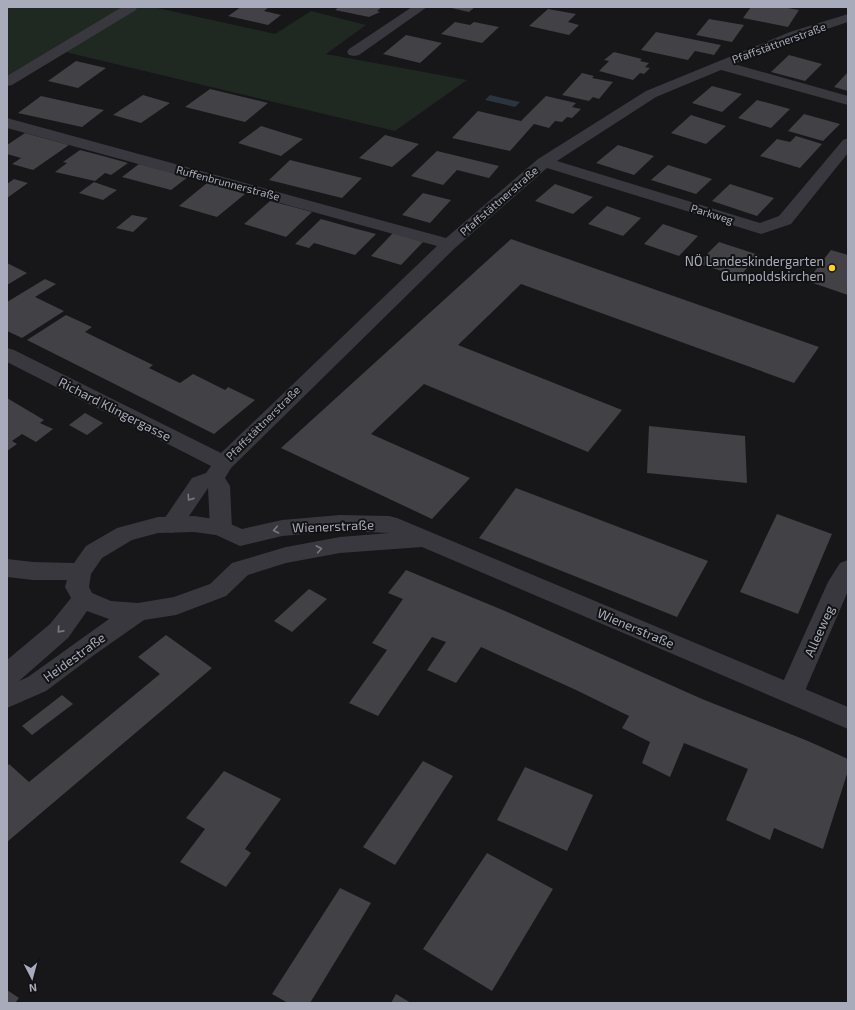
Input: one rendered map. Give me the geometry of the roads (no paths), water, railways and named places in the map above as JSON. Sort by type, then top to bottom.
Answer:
[{"type":"street","points":[[7,82],[131,7]]},
{"type":"street","points":[[354,52],[421,7]]},
{"type":"street","name":"Pfaffstättnerstraße","points":[[171,525],[200,484],[218,470],[449,244],[544,162],[651,94],[795,35],[845,12]]},
{"type":"street","points":[[720,65],[848,101]]},
{"type":"street","name":"Ruffenbrunnerstraße","points":[[7,123],[449,244]]},
{"type":"street","name":"Parkweg","points":[[544,162],[761,229],[785,220],[848,143]]},
{"type":"street","name":"Richard Klingergasse","points":[[7,354],[218,470]]},
{"type":"street","points":[[218,470],[219,486],[230,533],[245,553],[240,569]]},
{"type":"street","name":"Wienerstraße","points":[[80,572],[94,552],[125,534],[158,525],[194,524],[230,533],[340,523],[389,524],[848,718]]},
{"type":"street","name":"Wienerstraße","points":[[83,599],[108,610],[138,612],[176,606],[218,590],[240,569],[286,555],[340,544],[423,539]]},
{"type":"street","points":[[7,568],[33,571],[80,572],[77,587],[83,599]]},
{"type":"street","name":"Alleeweg","points":[[791,693],[840,582],[848,570]]},
{"type":"street","name":"Heidestraße","points":[[7,678],[14,669],[60,631],[83,599]]},
{"type":"street","name":"Heidestraße","points":[[7,698],[37,684],[85,648],[138,612]]},
{"type":"place","name":"NÖ Landeskindergarten Gumpoldskirchen","points":[[832,268]]}]
